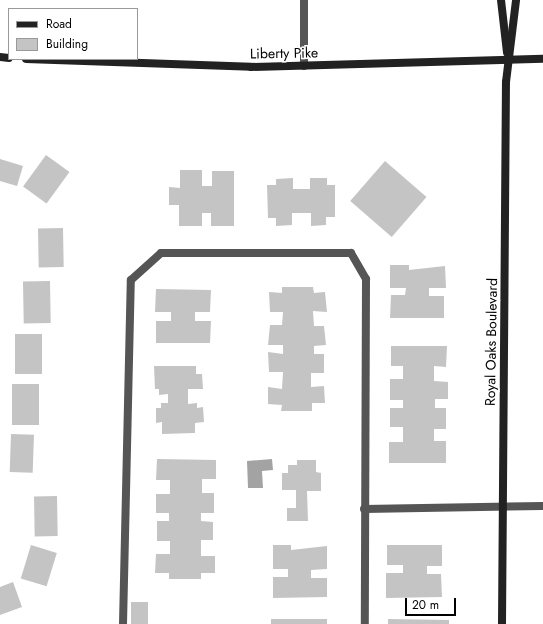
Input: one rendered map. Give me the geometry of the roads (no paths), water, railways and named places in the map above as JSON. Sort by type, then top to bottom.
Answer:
[{"type":"main road","points":[[501,0],[508,60]]},
{"type":"main road","points":[[508,60],[516,0]]},
{"type":"main road","name":"Liberty Pike","points":[[47,60],[172,66],[304,66],[543,59]]},
{"type":"main road","name":"Royal Oaks Boulevard","points":[[502,624],[508,60]]},
{"type":"lane","points":[[304,0],[304,66]]},
{"type":"lane","points":[[123,624],[131,280],[161,253],[351,253],[366,279],[364,509],[365,624]]},
{"type":"lane","points":[[364,509],[503,505],[543,506]]}]
